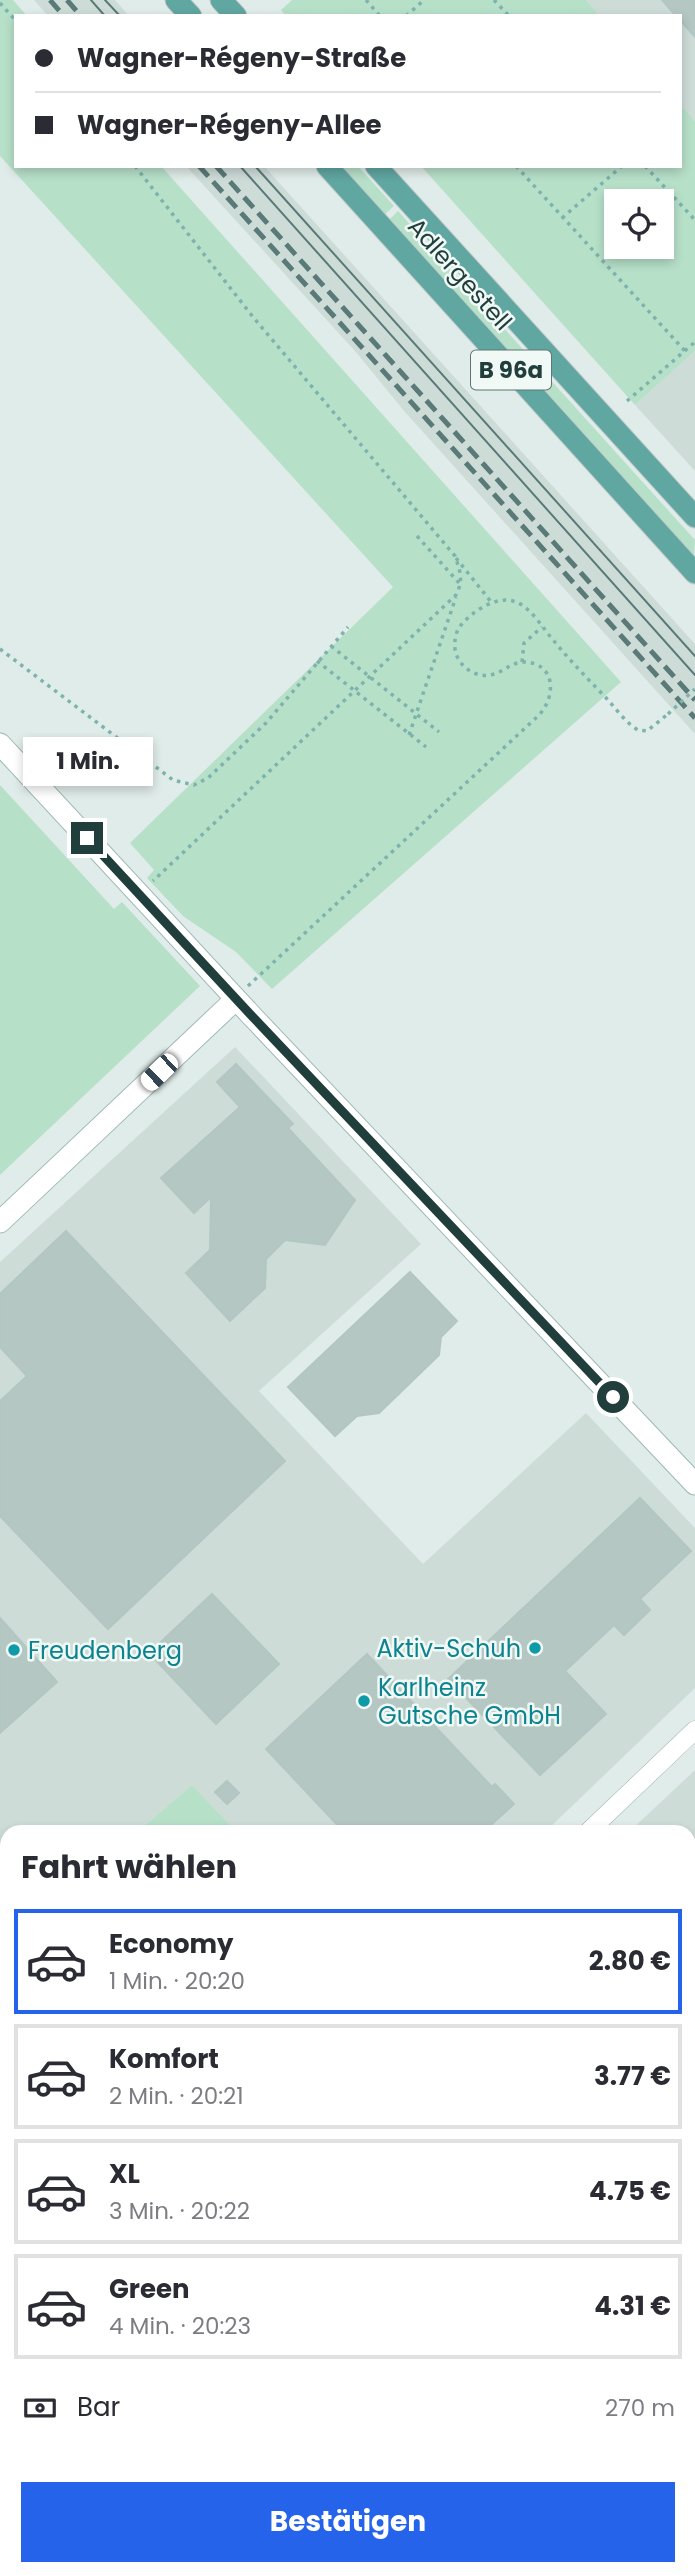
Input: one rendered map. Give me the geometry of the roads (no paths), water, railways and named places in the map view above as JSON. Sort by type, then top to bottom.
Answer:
[{"type":"main road","points":[[176,0],[189,14]]},
{"type":"main road","points":[[221,0],[234,14]]},
{"type":"main road","name":"Adlergestell","points":[[329,168],[695,573]]},
{"type":"main road","name":"Adlergestell","points":[[378,168],[695,517]]},
{"type":"street","points":[[0,744],[236,999],[695,1484]]},
{"type":"street","points":[[0,1222],[236,999]]},
{"type":"street","points":[[595,1825],[695,1730]]},
{"type":"tram line","points":[[91,0],[103,14]]},
{"type":"tram line","points":[[105,0],[118,14]]},
{"type":"tram line","points":[[242,168],[695,675]]},
{"type":"tram line","points":[[257,168],[695,656]]},
{"type":"railway","points":[[50,0],[62,14]]},
{"type":"railway","points":[[67,0],[79,14]]},
{"type":"railway","points":[[201,168],[695,718]]},
{"type":"railway","points":[[218,168],[695,700]]},
{"type":"place","name":"Aktiv-Schuh","points":[[535,1648]]},
{"type":"place","name":"Freudenberg","points":[[14,1650]]},
{"type":"place","name":"Karlheinz Gutsche GmbH","points":[[364,1701]]}]
